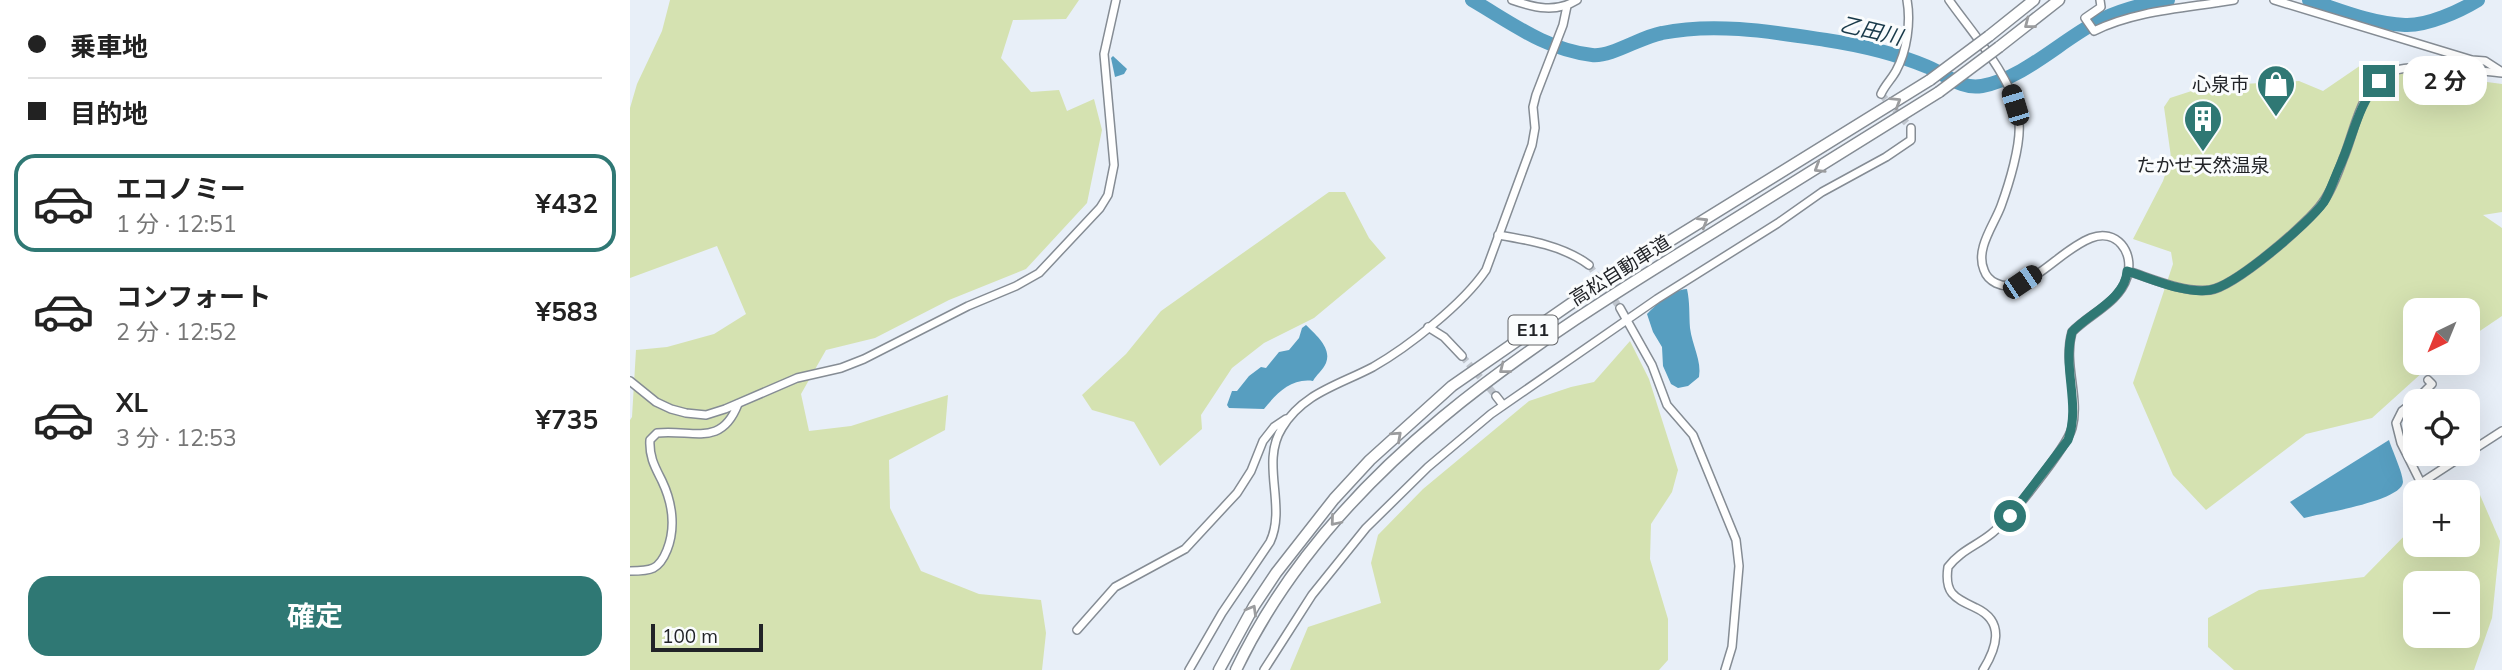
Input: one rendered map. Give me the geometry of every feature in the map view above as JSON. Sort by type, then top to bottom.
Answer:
[{"type":"highway","name":"高松自動車道","points":[[1219,670],[1254,606],[1326,508],[1370,460],[1452,386],[1589,291],[1930,80],[2034,0]]},
{"type":"highway","name":"高松自動車道","points":[[1236,670],[1288,581],[1337,519],[1380,472],[1455,407],[1516,359],[1598,303],[1939,92],[2059,0]]},
{"type":"street","points":[[630,382],[656,402],[686,413],[706,415],[797,378],[841,368],[864,359],[1039,273],[1100,208],[1113,179],[1104,54],[1116,0]]},
{"type":"street","points":[[1512,0],[1538,8],[1557,9],[1577,0]]},
{"type":"street","points":[[1881,94],[1886,82],[1896,72],[1903,49],[1908,28],[1907,0]]},
{"type":"street","points":[[1949,0],[2007,82],[2019,122],[2018,138],[2002,205],[1984,243],[1982,266],[1986,276],[2001,285],[2011,286],[2022,282],[2078,244],[2103,235],[2119,240],[2125,248],[2127,271],[2127,278],[2113,299],[2072,332],[2068,354],[2074,420],[2068,440],[2000,526],[1955,558],[1948,567],[1948,585],[1953,595],[1966,605],[1980,610],[1997,634],[1993,653],[1983,670]]},
{"type":"street","points":[[2100,0],[2101,7],[2085,18],[2094,31],[2109,23],[2234,0]]},
{"type":"street","points":[[2274,0],[2485,61],[2502,72]]},
{"type":"street","points":[[1077,629],[1115,587],[1185,549],[1237,493],[1251,471],[1263,441],[1308,398],[1373,367],[1428,327],[1478,282],[1486,270],[1532,145],[1536,94],[1563,25],[1567,6]]},
{"type":"street","points":[[2127,271],[2192,290],[2213,290],[2266,256],[2304,224],[2324,202],[2344,158],[2358,115],[2369,93],[2379,81],[2391,72],[2413,67],[2502,72]]},
{"type":"street","points":[[1264,670],[1312,595],[1366,528],[1428,467],[1503,405],[1657,299],[1822,192],[1886,157],[1911,139],[1911,128]]},
{"type":"street","points":[[1498,235],[1524,239],[1570,253],[1589,265]]},
{"type":"street","points":[[1620,308],[1652,365],[1667,405],[1693,435],[1736,540],[1739,566],[1732,647],[1726,670]]},
{"type":"street","points":[[1428,327],[1444,337],[1462,356]]},
{"type":"street","points":[[2427,389],[2432,384],[2428,380]]},
{"type":"street","points":[[1496,396],[1503,405]]},
{"type":"street","points":[[630,571],[648,572],[656,569],[663,561],[671,541],[671,504],[652,463],[650,440],[657,433],[664,432],[690,436],[707,434],[730,422],[738,404]]},
{"type":"street","points":[[2403,410],[2396,423],[2403,447]]},
{"type":"street","points":[[1194,668],[1222,612],[1276,530],[1277,504],[1273,462],[1276,440],[1289,417]]},
{"type":"street","points":[[2480,445],[2502,431]]},
{"type":"street","points":[[2412,466],[2421,483],[2447,466]]},
{"type":"green space","points":[[670,0],[1079,0],[1066,19],[1013,20],[1001,58],[1031,92],[1059,90],[1067,111],[1094,99],[1102,130],[1087,203],[1026,269],[949,300],[875,338],[826,350],[801,394],[809,431],[851,426],[948,395],[945,430],[889,460],[890,508],[921,571],[979,594],[1041,600],[1046,633],[1042,670],[630,670],[630,420],[636,350],[667,347],[714,334],[746,314],[717,246],[630,278],[630,108],[637,84],[662,31]]},
{"type":"green space","points":[[2379,61],[2442,76],[2502,84],[2502,212],[2483,215],[2502,228],[2502,316],[2480,331],[2480,298],[2403,298],[2403,375],[2420,375],[2372,418],[2306,434],[2206,510],[2173,475],[2133,383],[2173,264],[2171,252],[2133,239],[2163,181],[2171,157],[2164,107],[2170,98],[2207,86],[2299,81],[2323,91],[2364,63]]},
{"type":"green space","points":[[1329,192],[1345,192],[1369,238],[1386,258],[1314,318],[1264,343],[1232,368],[1201,415],[1202,429],[1160,466],[1134,422],[1092,410],[1082,395],[1126,354],[1161,311]]},
{"type":"green space","points":[[1630,341],[1649,379],[1678,470],[1672,492],[1651,524],[1650,559],[1668,619],[1668,660],[1659,670],[1290,670],[1308,627],[1381,603],[1371,563],[1378,535],[1423,489],[1529,401],[1594,382]]},
{"type":"green space","points":[[2480,495],[2500,541],[2492,618],[2474,670],[2234,670],[2208,647],[2208,618],[2259,590],[2364,577],[2403,537],[2403,557],[2480,557]]},
{"type":"water","points":[[1113,56],[1127,69],[1124,74],[1115,77],[1111,58]]},
{"type":"water","points":[[1687,289],[1690,328],[1700,371],[1699,377],[1688,386],[1678,388],[1671,384],[1663,366],[1662,347],[1647,314],[1670,294]]},
{"type":"water","points":[[1306,325],[1322,342],[1327,352],[1326,363],[1313,381],[1291,384],[1279,392],[1264,409],[1229,408],[1227,405],[1232,391],[1237,391],[1249,376],[1261,367],[1266,368],[1279,352],[1289,350]]},
{"type":"water","points":[[2389,440],[2403,482],[2399,489],[2390,495],[2304,518],[2290,502]]},
{"type":"waterway","name":"乙田川","points":[[1472,0],[1544,41],[1592,55],[1617,50],[1662,33],[1703,28],[1744,29],[1878,50],[1916,62],[1960,84],[1974,87],[2012,76],[2111,15],[2168,0]]},
{"type":"waterway","name":"乙田川","points":[[2309,0],[2368,19],[2405,25],[2433,20],[2478,0]]},
{"type":"tunnel","points":[[1881,94],[1911,128]]},
{"type":"tunnel","points":[[1589,265],[1620,308]]},
{"type":"tunnel","points":[[1462,356],[1496,396]]},
{"type":"place","name":"心泉市","points":[[2276,118]]},
{"type":"place","name":"たかせ天然温泉","points":[[2203,153]]},
{"type":"route","points":[[2010,516],[2068,440],[2072,430],[2074,404],[2068,354],[2072,332],[2113,299],[2127,278],[2127,271],[2192,290],[2213,290],[2266,256],[2304,224],[2324,202],[2344,158],[2358,115],[2369,93],[2379,81]]}]
